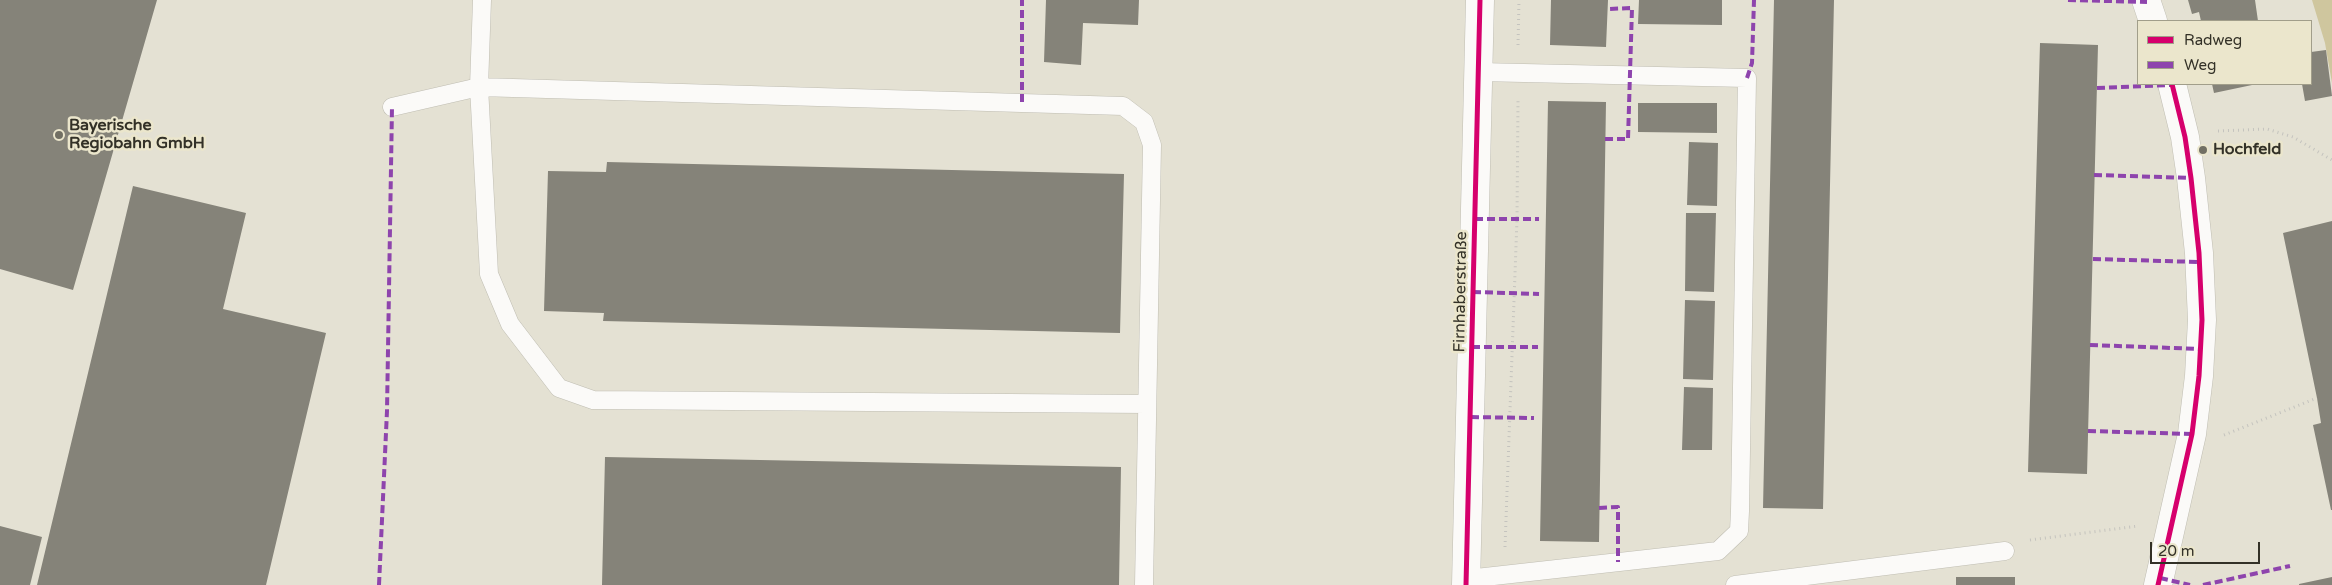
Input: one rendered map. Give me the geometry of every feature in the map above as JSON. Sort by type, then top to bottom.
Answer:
[{"type":"street","name":"Firnhaberstraße","points":[[1467,582],[1480,0]]},
{"type":"street","points":[[2146,0],[2153,20]]},
{"type":"street","points":[[2158,585],[2192,434],[2199,376],[2202,320],[2199,253],[2191,178],[2185,137],[2172,85]]},
{"type":"lane","points":[[482,0],[479,87],[489,274],[510,324],[559,388],[593,400],[1147,404]]},
{"type":"lane","points":[[1467,582],[1504,574],[1718,551],[1739,531],[1740,511],[1746,78],[1478,72]]},
{"type":"lane","points":[[392,107],[479,87],[1123,106],[1144,122],[1152,145],[1144,585]]},
{"type":"lane","points":[[1735,585],[2005,551]]},
{"type":"path","points":[[1504,574],[1517,219],[1519,0]]},
{"type":"path","points":[[2185,137],[2220,130],[2267,129],[2293,137],[2332,160]]},
{"type":"path","points":[[2192,434],[2221,436],[2317,398]]},
{"type":"path","points":[[2005,551],[2022,541],[2172,523]]},
{"type":"shaded area","points":[[2312,0],[2332,0],[2332,83],[2325,43]]},
{"type":"building","name":"Bayerische Regiobahn GmbH","points":[[0,0],[157,0],[73,290],[0,269]]},
{"type":"building","points":[[1046,0],[1139,0],[1138,25],[1083,23],[1081,65],[1044,62]]},
{"type":"building","points":[[1551,0],[1608,0],[1606,47],[1550,45]]},
{"type":"building","points":[[1639,0],[1722,0],[1722,25],[1638,24]]},
{"type":"building","points":[[1774,0],[1834,0],[1823,509],[1763,508]]},
{"type":"building","points":[[2188,0],[2255,0],[2258,20],[2201,20],[2199,12],[2192,14]]},
{"type":"building","points":[[2040,43],[2098,45],[2087,474],[2028,472]]},
{"type":"building","points":[[2326,50],[2332,96],[2305,101],[2302,85],[2312,85],[2312,52]]},
{"type":"building","points":[[2212,85],[2252,85],[2214,93]]},
{"type":"building","points":[[1548,101],[1606,102],[1599,542],[1540,541]]},
{"type":"building","points":[[1638,103],[1717,103],[1717,133],[1638,132]]},
{"type":"building","points":[[1689,142],[1718,143],[1717,206],[1687,205]]},
{"type":"building","points":[[607,162],[1124,174],[1120,333],[603,321],[604,313],[544,311],[548,171],[606,172]]},
{"type":"building","points":[[133,186],[246,213],[223,309],[326,333],[266,585],[37,585]]},
{"type":"building","points":[[1686,213],[1716,213],[1714,292],[1685,291]]},
{"type":"building","points":[[2332,221],[2331,510],[2313,425],[2321,423],[2317,398],[2283,233]]},
{"type":"building","points":[[1685,300],[1715,301],[1713,380],[1683,379]]},
{"type":"building","points":[[1684,387],[1713,388],[1712,450],[1682,450]]},
{"type":"building","points":[[605,457],[1121,467],[1119,585],[602,585]]},
{"type":"building","points":[[0,526],[42,537],[30,585],[0,585]]},
{"type":"building","points":[[1956,577],[2015,577],[2015,585],[1956,585]]},
{"type":"building","points":[[2332,577],[2332,585],[2299,585],[2299,584]]},
{"type":"marked path","points":[[1022,0],[1022,102]]},
{"type":"marked path","points":[[1747,78],[1752,63],[1754,0]]},
{"type":"marked path","points":[[2068,0],[2147,2]]},
{"type":"marked path","points":[[1605,139],[1628,139],[1632,8],[1608,9]]},
{"type":"marked path","points":[[2097,88],[2172,85]]},
{"type":"marked path","points":[[379,585],[387,411],[392,107]]},
{"type":"marked path","points":[[2094,175],[2191,178]]},
{"type":"marked path","points":[[1475,219],[1539,219]]},
{"type":"marked path","points":[[2093,259],[2199,262]]},
{"type":"marked path","points":[[1473,292],[1539,294]]},
{"type":"marked path","points":[[2090,345],[2200,349]]},
{"type":"marked path","points":[[1472,347],[1538,347]]},
{"type":"marked path","points":[[1471,417],[1534,418]]},
{"type":"marked path","points":[[2088,431],[2192,434]]},
{"type":"marked path","points":[[1599,508],[1618,507],[1618,562]]},
{"type":"marked path","points":[[2203,585],[2290,566]]},
{"type":"marked path","points":[[2160,578],[2190,585]]},
{"type":"cycle path","points":[[1466,585],[1480,0]]},
{"type":"cycle path","points":[[2158,585],[2192,434],[2199,376],[2202,320],[2199,253],[2191,178],[2185,137],[2172,85]]},
{"type":"place","name":"Bayerische Regiobahn GmbH","points":[[59,135]]},
{"type":"place","name":"Hochfeld","points":[[2203,150]]}]
